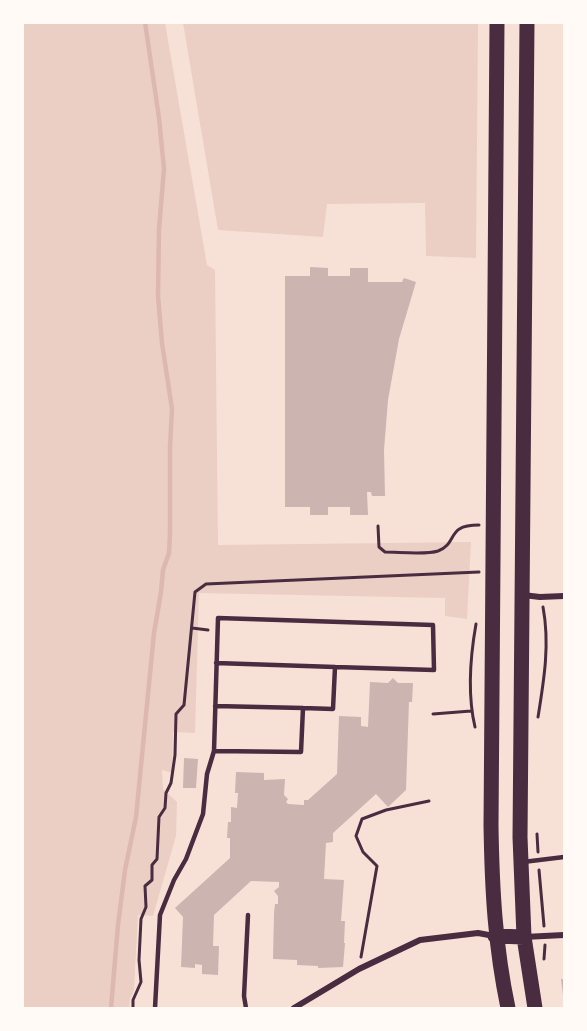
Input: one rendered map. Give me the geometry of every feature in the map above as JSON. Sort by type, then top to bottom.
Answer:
[{"type":"main road","points":[[497,22],[491,814],[495,936],[508,1008]]},
{"type":"main road","points":[[527,22],[521,862],[524,937],[535,1008]]},
{"type":"main road","points":[[495,936],[524,937]]},
{"type":"street","points":[[523,595],[564,596]]},
{"type":"street","points":[[294,1008],[359,969],[420,940],[478,933],[495,936]]},
{"type":"street","points":[[524,937],[564,935]]},
{"type":"lane","points":[[155,1008],[160,915],[174,880],[186,859],[203,814],[207,774],[214,751],[216,663],[218,618],[434,625],[434,670],[216,663]]},
{"type":"lane","points":[[215,706],[333,709],[335,667]]},
{"type":"lane","points":[[214,751],[301,753],[303,708]]},
{"type":"lane","points":[[521,862],[564,857]]},
{"type":"lane","points":[[246,1008],[244,996],[248,915]]},
{"type":"path","points":[[378,526],[379,548],[385,552],[436,552],[447,546],[454,531],[466,525],[479,525]]},
{"type":"path","points":[[536,728],[546,669],[545,621],[540,597]]},
{"type":"path","points":[[192,628],[208,630]]},
{"type":"path","points":[[433,714],[471,711]]},
{"type":"path","points":[[359,969],[377,866],[363,852],[356,836],[362,819],[386,810],[429,801]]},
{"type":"path","points":[[537,826],[544,961]]},
{"type":"shaded area","points":[[23,23],[165,23],[207,265],[215,270],[218,545],[471,542],[467,619],[445,616],[445,598],[199,593],[195,733],[173,732],[172,773],[162,770],[163,789],[177,802],[176,836],[153,916],[138,915],[134,990],[129,1008],[23,1008]]},
{"type":"shaded area","points":[[183,23],[478,23],[476,258],[426,256],[425,203],[327,204],[323,237],[218,230]]},
{"type":"building","points":[[310,267],[328,268],[328,276],[350,276],[350,268],[368,268],[368,282],[402,282],[404,278],[416,282],[399,339],[388,400],[384,450],[385,496],[372,496],[371,492],[367,492],[368,515],[350,515],[350,507],[328,507],[328,515],[310,515],[310,507],[285,507],[285,276],[310,276]]},
{"type":"building","points":[[393,678],[398,683],[413,683],[412,702],[409,702],[406,790],[388,807],[376,794],[333,833],[333,842],[326,843],[324,879],[344,880],[341,921],[345,921],[343,967],[318,968],[318,966],[297,965],[297,960],[273,959],[274,913],[275,904],[278,904],[278,896],[274,891],[279,887],[279,882],[251,881],[214,915],[213,946],[219,946],[218,975],[202,974],[202,965],[195,964],[195,968],[181,967],[183,917],[175,908],[230,858],[230,838],[227,838],[228,822],[231,822],[231,807],[237,808],[236,772],[264,773],[264,780],[285,779],[284,795],[288,799],[286,802],[304,805],[304,800],[308,800],[337,774],[339,716],[361,717],[361,726],[368,727],[370,682],[388,683]]},
{"type":"building","points":[[184,758],[198,759],[196,788],[183,788]]},
{"type":"building","points":[[561,979],[564,979],[564,995],[563,995]]},
{"type":"waterway","points":[[111,1008],[125,870],[136,817],[154,633],[163,570],[169,553],[170,533],[172,409],[162,343],[158,296],[159,229],[164,169],[145,22]]}]
